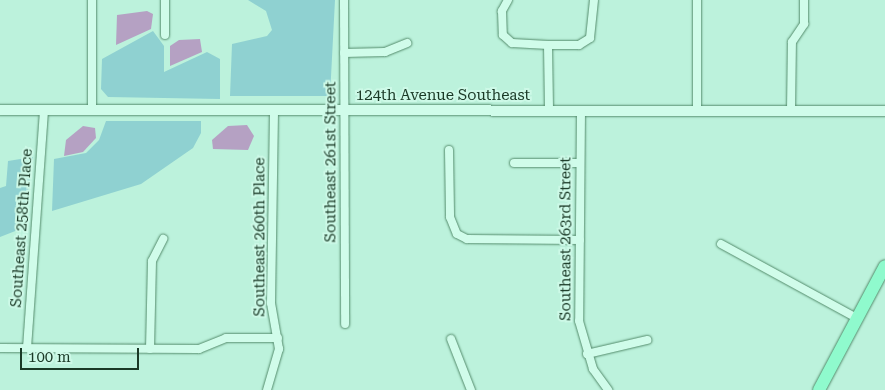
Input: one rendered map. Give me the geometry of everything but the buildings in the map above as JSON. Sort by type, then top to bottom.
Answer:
[{"type":"main road","points":[[819,390],[885,266]]},
{"type":"street","points":[[92,0],[92,111]]},
{"type":"street","points":[[165,0],[165,35]]},
{"type":"street","name":"Southeast 261st Street","points":[[344,0],[345,324]]},
{"type":"street","points":[[508,0],[501,28],[507,40],[548,45],[579,45],[590,38],[594,0]]},
{"type":"street","points":[[697,111],[698,0]]},
{"type":"street","points":[[791,110],[792,42],[804,24],[804,0]]},
{"type":"street","points":[[344,53],[385,52],[407,44]]},
{"type":"street","points":[[548,45],[549,111]]},
{"type":"street","name":"124th Avenue Southeast","points":[[0,110],[885,111]]},
{"type":"street","name":"Southeast 258th Place","points":[[27,348],[44,110]]},
{"type":"street","name":"Southeast 260th Place","points":[[267,390],[278,365],[278,338],[271,303],[274,111]]},
{"type":"street","name":"Southeast 263rd Street","points":[[580,111],[579,321],[587,354],[606,390]]},
{"type":"street","points":[[449,150],[450,217],[457,234],[467,238],[580,240]]},
{"type":"street","points":[[514,163],[580,163]]},
{"type":"street","points":[[150,349],[152,261],[163,239]]},
{"type":"street","points":[[721,244],[857,318]]},
{"type":"street","points":[[0,348],[199,349],[226,338],[278,338]]},
{"type":"street","points":[[451,339],[471,390]]},
{"type":"street","points":[[587,354],[647,340]]},
{"type":"shaded area","points":[[248,0],[335,0],[330,96],[230,96],[232,44],[267,36],[272,30],[266,11]]},
{"type":"shaded area","points":[[147,11],[153,14],[151,29],[116,45],[117,15]]},
{"type":"shaded area","points":[[153,31],[164,46],[164,72],[207,52],[220,59],[220,99],[108,97],[101,89],[102,59]]},
{"type":"shaded area","points":[[200,39],[202,52],[170,66],[170,46],[179,40]]},
{"type":"shaded area","points":[[106,121],[201,121],[201,133],[193,148],[141,184],[52,211],[54,159],[86,153],[99,140]]},
{"type":"shaded area","points":[[247,125],[254,136],[248,150],[213,149],[212,140],[228,126]]},
{"type":"shaded area","points":[[83,126],[95,128],[96,138],[83,152],[64,156],[66,140]]},
{"type":"shaded area","points":[[33,157],[23,228],[0,237],[0,188],[6,186],[8,161]]}]
